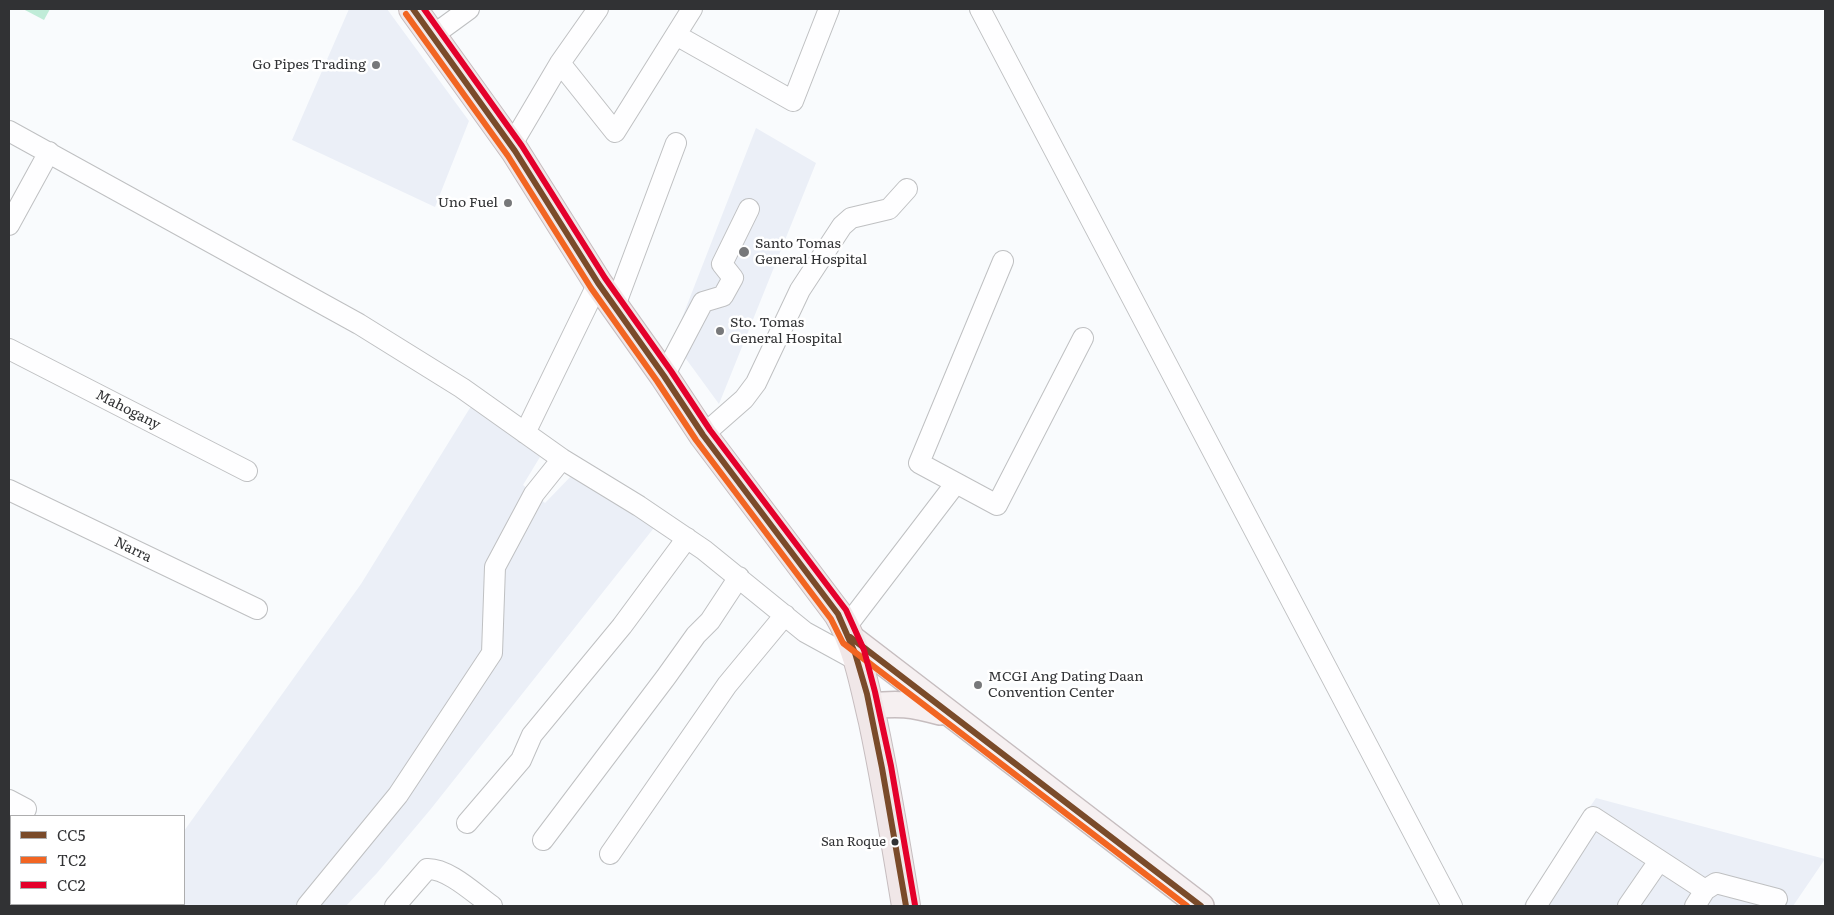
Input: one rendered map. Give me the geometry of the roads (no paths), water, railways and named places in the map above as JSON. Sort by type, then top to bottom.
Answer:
[{"type":"highway","points":[[413,9],[512,146],[598,283],[704,435],[838,614],[851,642],[869,706],[889,802],[906,906]]},
{"type":"main road","points":[[851,642],[953,716],[1201,906]]},
{"type":"main road","points":[[869,706],[911,704],[953,716]]},
{"type":"street","points":[[432,36],[469,9]]},
{"type":"street","points":[[512,146],[560,63],[598,9]]},
{"type":"street","points":[[560,63],[615,132],[692,9]]},
{"type":"street","points":[[676,36],[793,101],[829,9]]},
{"type":"street","points":[[980,9],[1452,906]]},
{"type":"street","points":[[9,131],[359,324],[462,388],[562,459],[687,538],[739,577],[805,632],[851,642],[956,483]]},
{"type":"street","points":[[615,306],[676,143]]},
{"type":"street","points":[[9,225],[49,152]]},
{"type":"street","points":[[704,435],[744,399],[756,383],[800,290],[842,226],[851,218],[889,209],[907,189]]},
{"type":"street","points":[[664,376],[702,302],[723,296],[733,278],[722,264],[749,209]]},
{"type":"street","points":[[1004,260],[919,463],[998,504],[1083,338]]},
{"type":"street","points":[[525,433],[598,283]]},
{"type":"street","name":"Mahogany","points":[[9,349],[247,471]]},
{"type":"street","points":[[307,906],[398,795],[492,653],[495,567],[534,494],[562,459]]},
{"type":"street","name":"Narra","points":[[9,490],[257,609]]},
{"type":"street","points":[[467,824],[521,760],[532,735],[622,626],[687,538]]},
{"type":"street","points":[[543,840],[696,635],[710,621],[739,577]]},
{"type":"street","points":[[610,854],[727,685],[785,614]]},
{"type":"street","points":[[9,800],[26,809],[20,815]]},
{"type":"street","points":[[1536,906],[1593,817],[1659,861],[1700,898],[1716,883],[1777,899]]},
{"type":"street","points":[[1628,906],[1659,861]]},
{"type":"street","points":[[395,906],[427,869],[436,868],[492,906]]},
{"type":"place","name":"Go Pipes Trading","points":[[376,65]]},
{"type":"place","name":"Uno Fuel","points":[[508,203]]},
{"type":"place","name":"Santo Tomas General Hospital","points":[[744,252]]},
{"type":"place","name":"Sto. Tomas General Hospital","points":[[720,331]]},
{"type":"place","name":"MCGI Ang Dating Daan Convention Center","points":[[978,685]]},
{"type":"place","name":"San Roque","points":[[895,842]]}]
